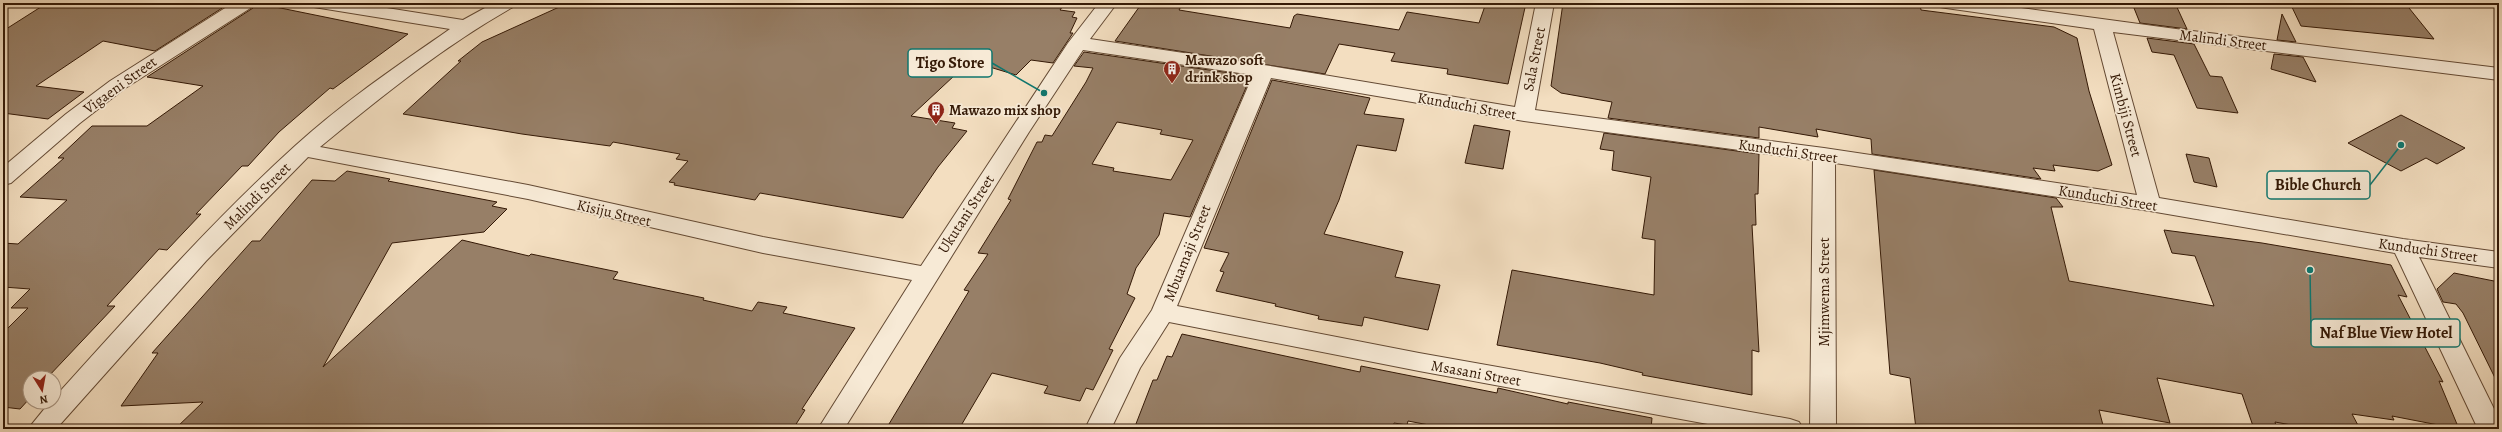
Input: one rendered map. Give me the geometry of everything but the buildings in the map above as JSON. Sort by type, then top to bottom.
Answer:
[{"type":"street","name":"Vigaeni Street","points":[[3,178],[115,86],[158,57],[203,32],[246,3]]},
{"type":"street","points":[[320,3],[390,8],[466,26]]},
{"type":"street","name":"Malindi Street","points":[[41,429],[198,255],[303,150],[390,80],[466,26],[507,3]]},
{"type":"street","name":"Ukutani Street","points":[[831,429],[926,275],[1077,43],[1108,3]]},
{"type":"street","name":"Sala Street","points":[[1524,115],[1545,3]]},
{"type":"street","name":"Malindi Street","points":[[1946,3],[2102,25],[2499,74]]},
{"type":"street","name":"Kimbiji Street","points":[[2102,25],[2150,204]]},
{"type":"street","name":"Kunduchi Street","points":[[1077,43],[1264,71],[1524,115],[1824,155],[2150,204],[2404,247],[2499,260]]},
{"type":"street","name":"Mbuamaji Street","points":[[1098,429],[1129,365],[1163,312],[1264,71]]},
{"type":"street","name":"Kisiju Street","points":[[303,150],[528,192],[763,245],[926,275]]},
{"type":"street","name":"Mjimwema Street","points":[[1823,429],[1824,155]]},
{"type":"street","points":[[2404,247],[2491,429]]},
{"type":"street","name":"Msasani Street","points":[[1163,312],[1419,362],[1790,429]]},
{"type":"place","name":"Mawazo soft drink shop","points":[[1172,84]]},
{"type":"place","name":"Tigo Store","points":[[1044,93]]},
{"type":"place","name":"Mawazo mix shop","points":[[936,125]]},
{"type":"place","name":"Bible Church","points":[[2401,145]]},
{"type":"place","name":"Naf Blue View Hotel","points":[[2310,270]]}]
